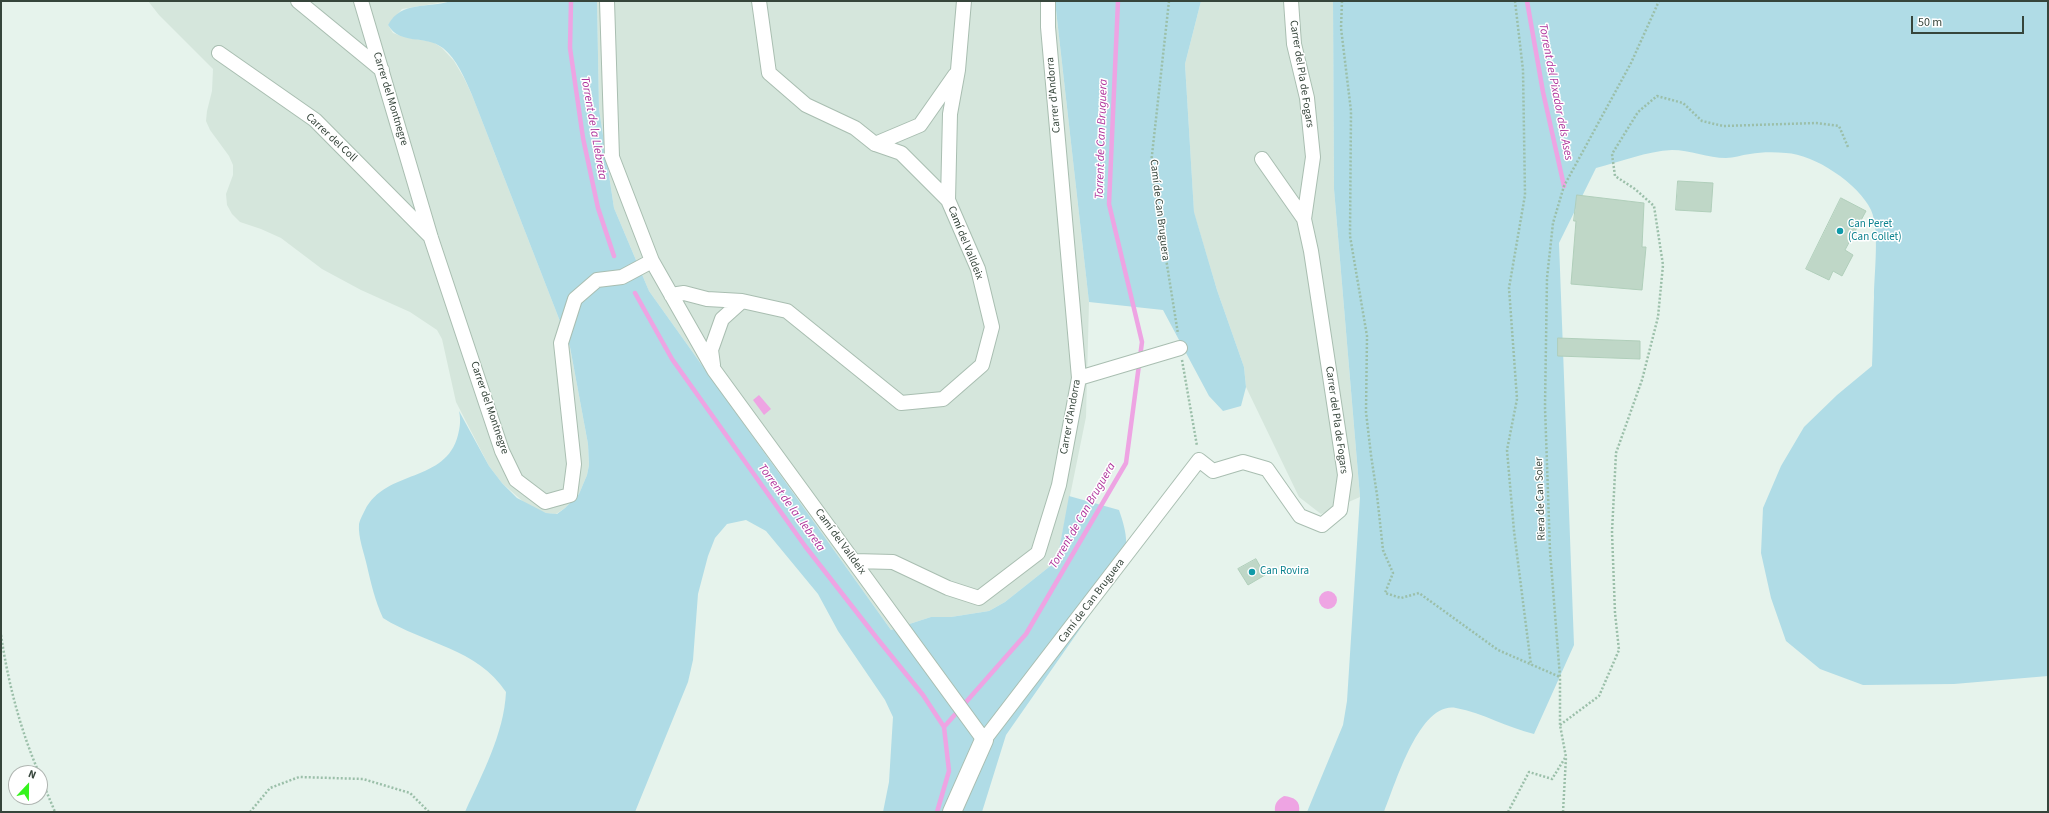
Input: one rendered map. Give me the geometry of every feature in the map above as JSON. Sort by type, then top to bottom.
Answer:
[{"type":"street","points":[[298,1],[382,70]]},
{"type":"street","name":"Carrer del Montnegre","points":[[360,1],[382,70],[431,238],[502,450],[516,480],[545,502],[570,494],[574,464],[561,343],[575,299],[597,280],[622,277],[652,261]]},
{"type":"street","points":[[607,1],[612,157],[652,261],[714,370]]},
{"type":"street","name":"Camí del Valldeix","points":[[671,295],[684,293],[706,299],[742,300],[787,311],[902,402],[943,399],[982,365],[992,327],[978,269],[948,200],[902,153],[875,144],[855,128],[806,105],[769,73],[759,1]]},
{"type":"street","points":[[948,200],[950,114],[958,70],[964,1]]},
{"type":"street","name":"Carrer d'Andorra","points":[[854,561],[893,562],[948,588],[979,598],[1038,552],[1058,485],[1079,378],[1048,34],[1048,1]]},
{"type":"street","name":"Carrer del Pla de Fogars","points":[[1199,460],[1213,472],[1243,462],[1267,469],[1300,516],[1322,525],[1340,510],[1345,475],[1311,251],[1304,219],[1312,157],[1307,98],[1294,44],[1291,1]]},
{"type":"street","name":"Carrer del Coll","points":[[219,53],[315,120],[431,238]]},
{"type":"street","points":[[875,144],[920,125],[958,70]]},
{"type":"street","name":"Carrer del Pla de Fogars","points":[[1262,159],[1304,219]]},
{"type":"street","name":"Camí del Valldeix","points":[[742,300],[722,319],[711,350],[714,370],[984,740]]},
{"type":"street","points":[[1079,378],[1180,348]]},
{"type":"street","name":"Camí de Can Bruguera","points":[[984,740],[1199,460]]},
{"type":"street","points":[[952,812],[984,740]]},
{"type":"path","name":"Camí de Can Bruguera","points":[[1169,1],[1151,164],[1199,460]]},
{"type":"path","points":[[1342,1],[1341,28],[1351,111],[1350,236],[1367,336],[1366,412],[1383,550],[1393,573],[1385,593],[1401,598],[1419,592],[1498,650],[1531,666],[1560,677]]},
{"type":"path","points":[[1516,1],[1523,70],[1525,195],[1509,288],[1516,399],[1507,450],[1514,531],[1531,666]]},
{"type":"path","name":"Riera de Can Soler","points":[[1563,812],[1566,757],[1560,725],[1560,677],[1550,551],[1545,407],[1547,278],[1553,223],[1564,186],[1631,63],[1658,1]]},
{"type":"path","points":[[1560,725],[1599,696],[1619,650],[1615,613],[1612,532],[1616,453],[1642,380],[1658,317],[1663,265],[1654,206],[1616,176],[1612,154],[1638,112],[1657,96],[1683,103],[1702,122],[1723,126],[1816,123],[1839,126],[1848,147]]},
{"type":"path","points":[[1,635],[7,672],[28,748],[35,765]]},
{"type":"path","points":[[1508,812],[1529,772],[1552,779],[1566,757]]},
{"type":"path","points":[[250,812],[270,788],[299,778],[363,779],[410,793],[429,812]]},
{"type":"path","points":[[48,795],[55,812]]},
{"type":"shaded area","points":[[148,1],[451,1],[402,9],[388,25],[393,33],[404,37],[433,42],[442,48],[454,61],[464,78],[472,95],[570,347],[588,444],[589,465],[587,475],[579,494],[565,508],[556,514],[546,513],[527,505],[502,483],[489,466],[456,402],[442,339],[437,330],[410,312],[361,290],[322,269],[281,238],[240,222],[232,214],[227,205],[226,194],[233,175],[233,165],[229,156],[210,130],[206,121],[212,91],[213,69],[159,15]]},
{"type":"shaded area","points":[[451,1],[597,1],[599,109],[614,208],[649,291],[891,630],[931,617],[951,617],[989,611],[1005,602],[1049,567],[1059,550],[1069,496],[1119,510],[1126,535],[1126,548],[1119,573],[1006,735],[982,812],[883,812],[889,782],[893,717],[885,700],[838,631],[818,594],[766,531],[746,520],[727,524],[715,538],[708,556],[698,594],[693,660],[688,682],[635,812],[465,812],[497,738],[506,692],[494,677],[465,656],[399,627],[383,618],[374,592],[359,534],[360,520],[365,510],[375,497],[400,481],[429,469],[441,461],[451,450],[458,435],[460,420],[459,411],[489,466],[502,483],[517,498],[546,513],[557,514],[579,494],[587,475],[589,465],[588,444],[570,347],[472,95],[456,63],[443,48],[428,41],[406,38],[393,31],[388,25],[400,12],[416,7]]},
{"type":"shaded area","points":[[597,1],[1055,1],[1089,302],[1086,417],[1059,550],[1049,567],[1005,602],[989,611],[951,617],[931,617],[891,630],[649,291],[614,208],[599,109]]},
{"type":"shaded area","points":[[1055,1],[1201,1],[1185,64],[1194,212],[1217,290],[1244,367],[1246,387],[1241,406],[1223,411],[1209,396],[1163,310],[1089,302]]},
{"type":"shaded area","points":[[1201,1],[1333,1],[1334,189],[1360,497],[1321,514],[1299,497],[1246,387],[1244,367],[1217,290],[1194,213],[1185,64]]},
{"type":"shaded area","points":[[1333,1],[2048,1],[2048,676],[1954,684],[1863,685],[1820,669],[1786,641],[1771,598],[1761,553],[1763,508],[1781,466],[1804,427],[1837,395],[1872,366],[1876,252],[1874,219],[1871,210],[1857,190],[1834,172],[1822,165],[1797,155],[1781,153],[1754,153],[1726,158],[1712,157],[1679,150],[1653,152],[1596,168],[1559,243],[1574,645],[1534,734],[1466,710],[1456,708],[1443,709],[1431,718],[1420,731],[1410,748],[1384,812],[1307,812],[1343,725],[1347,701],[1360,497],[1334,189]]},
{"type":"shaded area","points":[[759,395],[771,409],[764,415],[753,400]]},
{"type":"shaded area","points":[[1324,591],[1332,591],[1337,596],[1335,607],[1332,609],[1324,609],[1319,604],[1319,596]]},
{"type":"shaded area","points":[[1284,796],[1291,797],[1298,802],[1299,812],[1275,812],[1276,802]]},
{"type":"building","points":[[1678,181],[1713,183],[1711,212],[1676,210]]},
{"type":"building","points":[[1577,195],[1644,203],[1642,247],[1646,247],[1642,290],[1571,284],[1576,221],[1574,221]]},
{"type":"building","name":"Can Peret (Can Collet)","points":[[1841,198],[1866,211],[1845,250],[1853,255],[1842,276],[1833,271],[1829,280],[1806,269]]},
{"type":"building","points":[[1558,338],[1640,341],[1640,359],[1558,356]]},
{"type":"building","name":"Can Rovira","points":[[1256,559],[1265,575],[1248,585],[1238,569]]},
{"type":"waterway","name":"Torrent de la Llebreta","points":[[571,1],[570,48],[583,138],[598,208],[614,256]]},
{"type":"waterway","name":"Torrent de Can Bruguera","points":[[937,812],[949,771],[944,727],[1026,634],[1126,463],[1142,342],[1109,204],[1118,1]]},
{"type":"waterway","name":"Torrent del Pixador dels Ases","points":[[1527,1],[1543,92],[1564,186]]},
{"type":"waterway","name":"Torrent de la Llebreta","points":[[635,293],[672,359],[805,546],[923,695],[944,727]]},
{"type":"place","name":"Can Peret (Can Collet)","points":[[1840,231]]},
{"type":"place","name":"Can Rovira","points":[[1252,572]]}]
